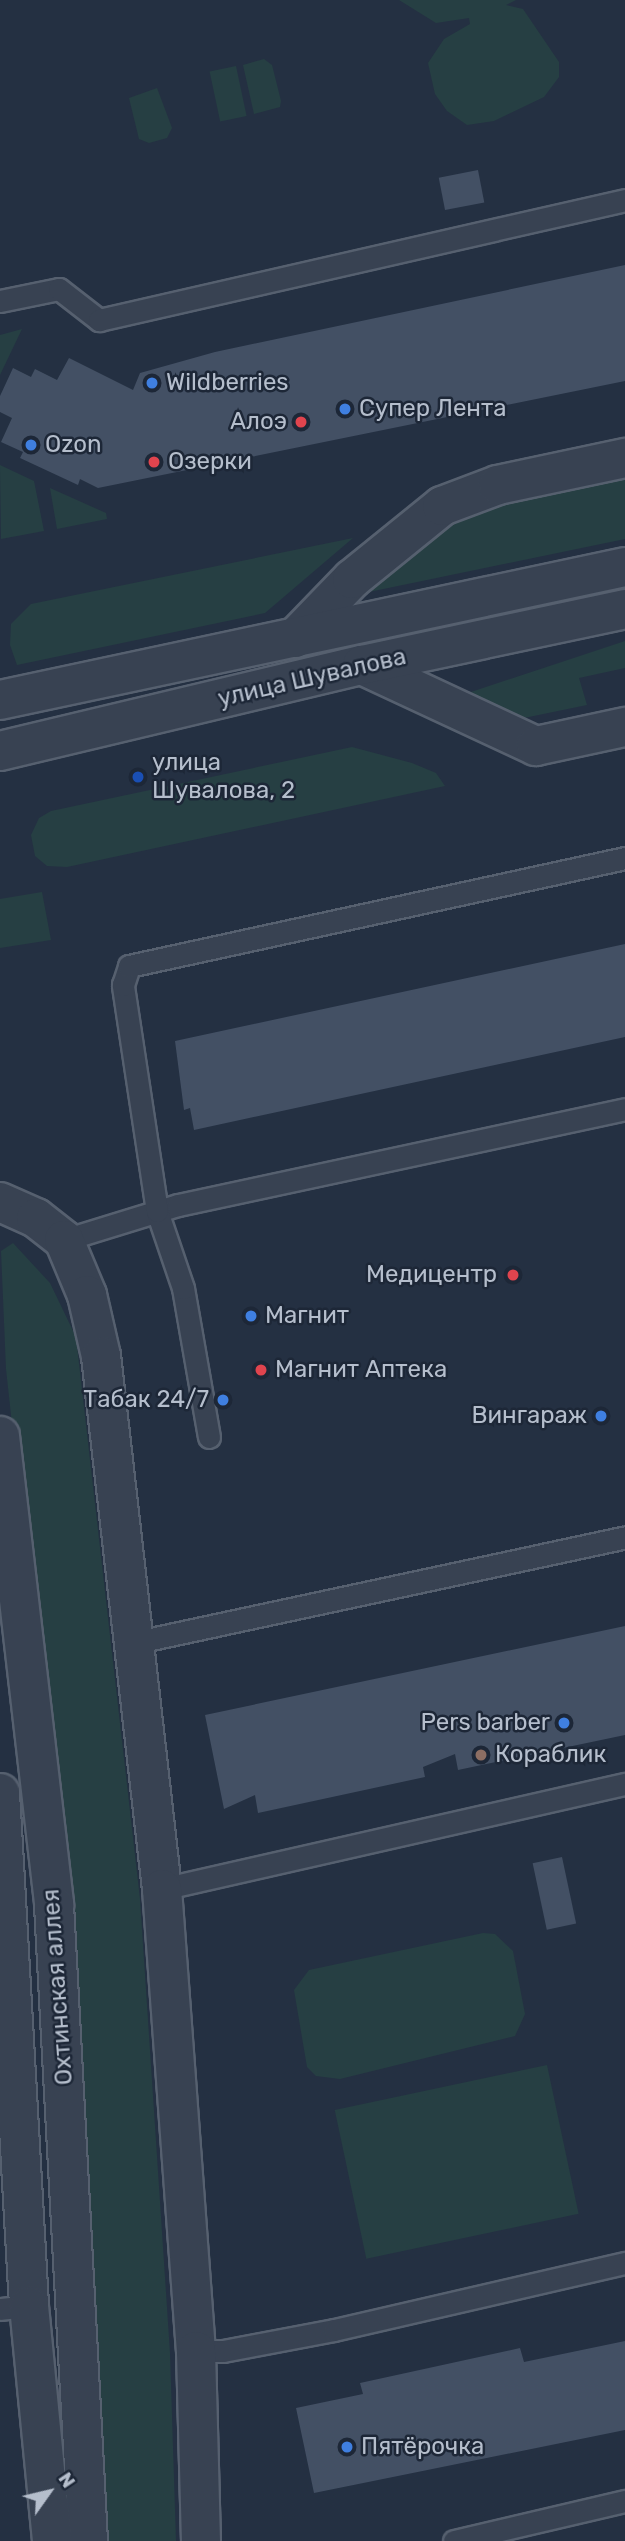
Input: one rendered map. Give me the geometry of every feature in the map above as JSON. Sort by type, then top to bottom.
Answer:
[{"type":"street","points":[[295,638],[352,579],[442,506],[498,485],[625,458]]},
{"type":"street","name":"улица Шувалова","points":[[0,700],[625,567]]},
{"type":"street","name":"улица Шувалова","points":[[0,751],[362,664],[625,609]]},
{"type":"street","points":[[362,664],[536,747],[625,727]]},
{"type":"street","points":[[0,1202],[36,1219],[64,1241],[87,1295],[101,1356],[137,1642],[162,1889],[196,2351],[201,2541]]},
{"type":"street","name":"Охтинская аллея","points":[[0,1436],[54,1905],[88,2541]]},
{"type":"street","name":"Охтинская аллея","points":[[0,1793],[7,1868],[14,2307],[51,2541]]},
{"type":"street","points":[[0,1946],[8,2002]]},
{"type":"lane","points":[[0,301],[59,289],[99,320],[625,200]]},
{"type":"lane","points":[[209,1437],[183,1288],[156,1211],[123,985],[129,966],[625,858]]},
{"type":"lane","points":[[64,1241],[156,1211],[625,1108]]},
{"type":"lane","points":[[137,1642],[625,1537]]},
{"type":"lane","points":[[162,1889],[625,1784]]},
{"type":"lane","points":[[196,2351],[223,2351],[334,2330],[625,2263]]},
{"type":"lane","points":[[454,2541],[625,2501]]},
{"type":"green space","points":[[399,0],[516,0],[506,5],[523,9],[559,62],[559,77],[544,97],[494,121],[467,125],[447,111],[435,94],[428,63],[444,39],[470,24],[469,18],[436,23]]},
{"type":"green space","points":[[264,59],[272,65],[281,101],[280,107],[254,114],[243,65]]},
{"type":"green space","points":[[236,66],[247,116],[220,121],[210,72]]},
{"type":"green space","points":[[157,88],[172,128],[167,138],[149,143],[139,139],[129,98]]},
{"type":"green space","points":[[22,329],[0,375],[0,335]]},
{"type":"green space","points":[[0,465],[34,481],[44,531],[1,539]]},
{"type":"green space","points":[[625,479],[625,539],[369,592],[417,547],[478,510]]},
{"type":"green space","points":[[50,488],[106,513],[107,519],[57,529]]},
{"type":"green space","points":[[353,538],[265,613],[17,665],[10,645],[11,624],[31,604]]},
{"type":"green space","points":[[625,641],[625,668],[579,678],[587,705],[524,718],[463,701],[462,695]]},
{"type":"green space","points":[[352,747],[412,763],[436,773],[445,786],[67,867],[47,866],[35,856],[31,835],[39,818],[51,811]]},
{"type":"green space","points":[[42,892],[51,940],[0,948],[0,899]]},
{"type":"green space","points":[[13,1243],[50,1283],[76,1337],[140,1899],[170,2353],[176,2541],[103,2541],[64,1900],[6,1369],[1,1251]]},
{"type":"green space","points":[[483,1933],[495,1934],[513,1951],[525,2014],[515,2036],[340,2079],[316,2076],[307,2067],[294,1990],[309,1970]]},
{"type":"green space","points":[[547,2065],[579,2214],[366,2259],[335,2110]]},
{"type":"building","points":[[478,170],[484,202],[445,210],[439,178]]},
{"type":"building","points":[[625,265],[625,381],[98,488],[80,479],[78,485],[20,458],[23,452],[1,442],[12,418],[0,412],[0,396],[13,368],[31,377],[35,369],[57,380],[69,358],[133,390],[140,373],[215,352]]},
{"type":"building","points":[[625,944],[625,1037],[194,1130],[190,1108],[184,1110],[175,1041]]},
{"type":"building","points":[[625,1626],[625,1735],[458,1770],[455,1754],[423,1767],[425,1777],[258,1813],[255,1795],[224,1809],[205,1715]]},
{"type":"building","points":[[562,1857],[576,1924],[547,1930],[533,1863]]},
{"type":"building","points":[[625,2341],[625,2430],[314,2493],[296,2408],[363,2394],[360,2383],[520,2348],[524,2362]]},
{"type":"place","name":"Wildberries","points":[[152,383]]},
{"type":"place","name":"Супер Лента","points":[[345,409]]},
{"type":"place","name":"Алоэ","points":[[301,422]]},
{"type":"place","name":"Ozon","points":[[31,445]]},
{"type":"place","name":"Озерки","points":[[154,462]]},
{"type":"place","name":"улица Шувалова, 2","points":[[138,777]]},
{"type":"place","name":"Медицентр","points":[[513,1275]]},
{"type":"place","name":"Магнит","points":[[251,1316]]},
{"type":"place","name":"Магнит Аптека","points":[[261,1370]]},
{"type":"place","name":"Табак 24/7","points":[[223,1400]]},
{"type":"place","name":"Вингараж","points":[[601,1416]]},
{"type":"place","name":"Pers barber","points":[[564,1723]]},
{"type":"place","name":"Кораблик","points":[[481,1755]]},
{"type":"place","name":"Пятёрочка","points":[[347,2447]]}]
